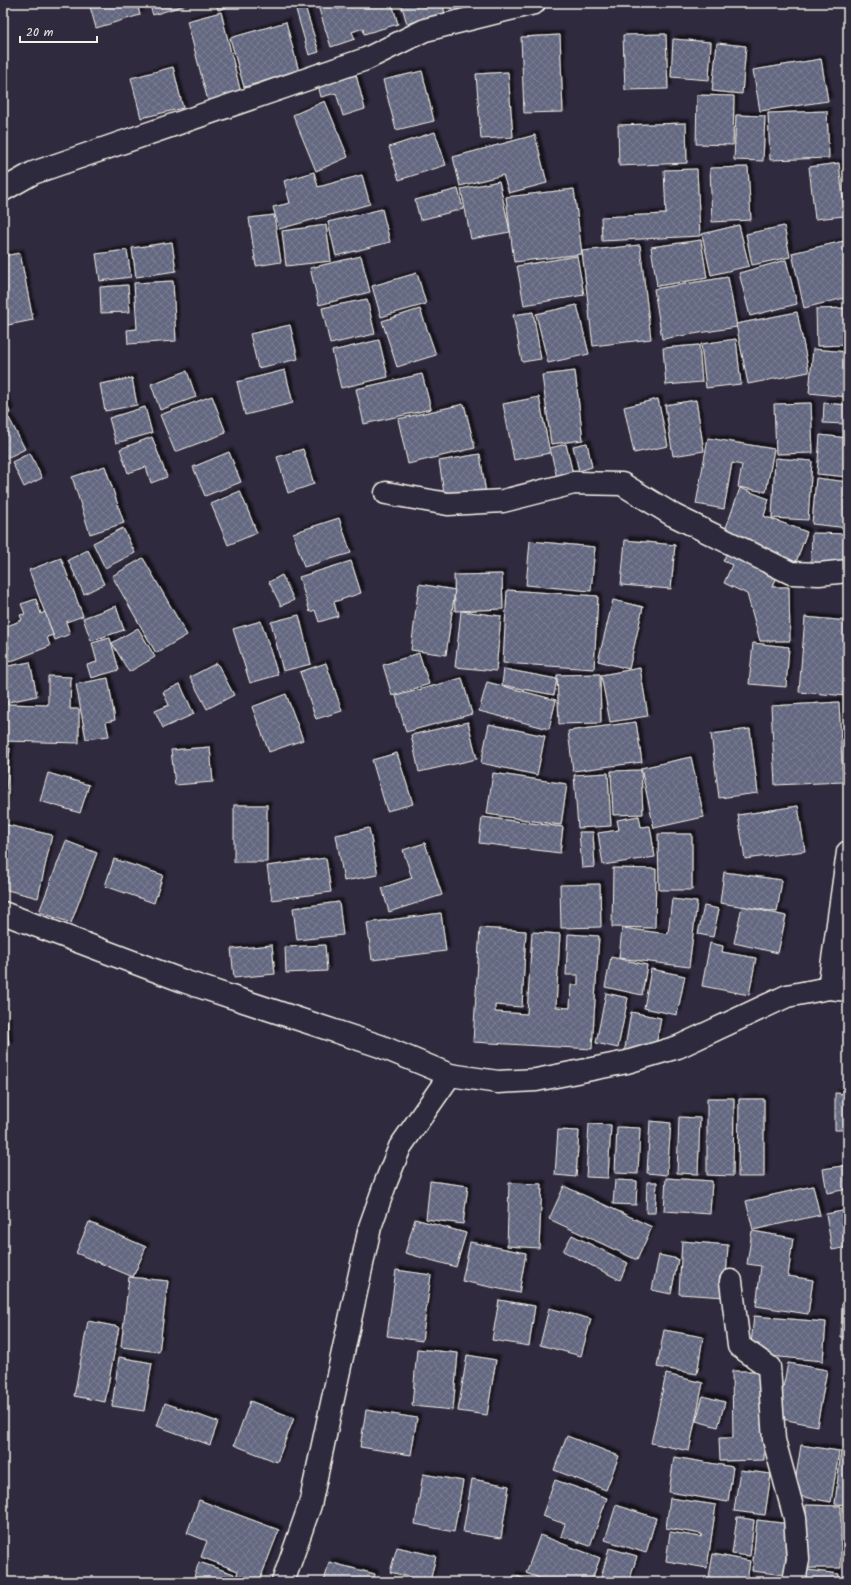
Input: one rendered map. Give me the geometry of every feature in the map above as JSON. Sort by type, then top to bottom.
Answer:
[{"type":"street","points":[[3,190],[33,173],[366,59],[425,30],[534,3]]},
{"type":"street","points":[[386,493],[448,504],[503,501],[574,483],[622,484],[673,516],[791,574],[819,574],[848,571]]},
{"type":"street","points":[[3,913],[186,982],[380,1046],[450,1075],[498,1082],[536,1080],[627,1062],[678,1047],[787,996],[838,989],[848,852]]},
{"type":"street","points":[[283,1582],[310,1505],[370,1227],[400,1147],[450,1075]]},
{"type":"street","points":[[731,1281],[739,1346],[769,1367],[774,1440],[795,1518],[798,1559],[794,1582]]},
{"type":"building","points":[[89,3],[137,3],[140,15],[96,28]]},
{"type":"building","points":[[149,3],[192,3],[153,15]]},
{"type":"building","points":[[216,3],[240,3],[218,10]]},
{"type":"building","points":[[294,3],[304,3],[319,52],[309,55]]},
{"type":"building","points":[[317,3],[336,3],[338,9],[356,3],[392,3],[398,24],[364,34],[363,28],[352,32],[355,39],[331,47]]},
{"type":"building","points":[[401,3],[442,3],[445,13],[407,24]]},
{"type":"building","points":[[450,3],[488,3],[488,4],[451,9]]},
{"type":"building","points":[[221,12],[241,93],[208,101],[187,21]]},
{"type":"building","points":[[286,22],[299,72],[244,87],[230,38]]},
{"type":"building","points":[[666,34],[668,89],[625,90],[623,35]]},
{"type":"building","points":[[560,35],[563,112],[524,113],[521,37]]},
{"type":"building","points":[[673,39],[711,42],[709,80],[671,77]]},
{"type":"building","points":[[717,43],[746,46],[742,94],[712,91]]},
{"type":"building","points":[[821,59],[828,101],[760,111],[753,70]]},
{"type":"building","points":[[173,67],[183,108],[141,118],[131,78]]},
{"type":"building","points":[[422,71],[434,121],[396,130],[383,80]]},
{"type":"building","points":[[508,72],[513,137],[481,139],[476,74]]},
{"type":"building","points":[[356,75],[365,109],[343,116],[336,93],[321,97],[318,85]]},
{"type":"building","points":[[846,85],[848,85],[848,118]]},
{"type":"building","points":[[697,95],[734,96],[733,145],[696,144]]},
{"type":"building","points":[[325,101],[348,157],[316,171],[293,115]]},
{"type":"building","points":[[827,111],[829,158],[770,160],[768,113]]},
{"type":"building","points":[[736,115],[765,116],[763,161],[734,160]]},
{"type":"building","points":[[686,123],[687,163],[619,166],[618,125]]},
{"type":"building","points":[[435,132],[446,165],[399,180],[389,147]]},
{"type":"building","points":[[535,135],[547,183],[509,193],[503,175],[460,186],[453,157]]},
{"type":"building","points":[[839,163],[845,216],[815,219],[809,167]]},
{"type":"building","points":[[748,167],[751,220],[712,222],[710,168]]},
{"type":"building","points":[[697,169],[700,236],[602,241],[601,217],[666,214],[664,170]]},
{"type":"building","points":[[314,172],[318,187],[362,175],[370,204],[279,229],[273,207],[290,203],[284,181]]},
{"type":"building","points":[[499,181],[510,232],[471,239],[461,189]]},
{"type":"building","points":[[458,189],[463,209],[420,220],[415,200]]},
{"type":"building","points":[[574,189],[582,254],[514,262],[506,197]]},
{"type":"building","points":[[382,209],[390,242],[336,256],[328,222]]},
{"type":"building","points":[[274,215],[281,262],[256,266],[249,218]]},
{"type":"building","points":[[326,225],[331,261],[286,266],[282,231]]},
{"type":"building","points":[[739,225],[749,266],[711,275],[702,234]]},
{"type":"building","points":[[784,226],[790,257],[752,265],[746,234]]},
{"type":"building","points":[[701,240],[707,278],[657,286],[651,247]]},
{"type":"building","points":[[848,240],[848,297],[804,308],[792,253]]},
{"type":"building","points":[[172,242],[176,271],[136,277],[132,248]]},
{"type":"building","points":[[640,245],[651,339],[593,346],[582,251]]},
{"type":"building","points":[[127,250],[131,277],[100,281],[96,254]]},
{"type":"building","points":[[20,253],[33,320],[3,326],[3,256]]},
{"type":"building","points":[[361,256],[370,292],[319,305],[310,268]]},
{"type":"building","points":[[577,256],[584,295],[524,305],[517,266]]},
{"type":"building","points":[[786,260],[797,304],[750,316],[739,273]]},
{"type":"building","points":[[417,273],[426,304],[381,317],[372,286]]},
{"type":"building","points":[[728,277],[737,327],[662,339],[654,289]]},
{"type":"building","points":[[173,281],[176,341],[128,344],[127,330],[137,329],[134,283]]},
{"type":"building","points":[[128,285],[130,312],[101,313],[100,287]]},
{"type":"building","points":[[367,299],[375,334],[330,344],[322,308]]},
{"type":"building","points":[[577,305],[589,354],[548,363],[536,314]]},
{"type":"building","points":[[848,308],[848,345],[817,346],[816,309]]},
{"type":"building","points":[[420,309],[436,355],[397,367],[382,321]]},
{"type":"building","points":[[533,312],[541,359],[522,362],[513,315]]},
{"type":"building","points":[[797,312],[809,372],[748,384],[736,324]]},
{"type":"building","points":[[290,325],[298,359],[258,368],[250,334]]},
{"type":"building","points":[[736,339],[741,384],[706,388],[701,344]]},
{"type":"building","points":[[379,340],[388,377],[341,388],[332,351]]},
{"type":"building","points":[[699,345],[702,382],[666,385],[663,348]]},
{"type":"building","points":[[813,349],[848,352],[848,397],[809,393]]},
{"type":"building","points":[[285,370],[293,403],[245,415],[237,382]]},
{"type":"building","points":[[187,371],[196,397],[160,410],[151,384]]},
{"type":"building","points":[[575,371],[583,440],[551,444],[542,375]]},
{"type":"building","points":[[422,374],[431,409],[364,424],[356,389]]},
{"type":"building","points":[[132,378],[137,405],[105,411],[100,384]]},
{"type":"building","points":[[3,393],[10,413],[3,415]]},
{"type":"building","points":[[212,396],[226,433],[175,452],[160,415]]},
{"type":"building","points":[[539,397],[550,453],[514,460],[503,404]]},
{"type":"building","points":[[658,399],[668,446],[634,453],[624,407]]},
{"type":"building","points":[[696,400],[704,451],[673,456],[665,405]]},
{"type":"building","points":[[811,403],[813,453],[776,454],[774,404]]},
{"type":"building","points":[[824,403],[848,405],[848,433],[844,432],[845,424],[823,423]]},
{"type":"building","points":[[464,404],[475,448],[408,464],[398,419]]},
{"type":"building","points":[[145,407],[152,433],[116,443],[109,418]]},
{"type":"building","points":[[9,418],[25,449],[3,460],[3,422]]},
{"type":"building","points":[[820,435],[848,438],[848,477],[817,474]]},
{"type":"building","points":[[152,437],[167,477],[151,483],[146,467],[128,473],[120,449]]},
{"type":"building","points":[[708,438],[774,449],[766,492],[738,487],[742,465],[732,463],[724,509],[696,504]]},
{"type":"building","points":[[587,443],[592,467],[579,471],[573,446]]},
{"type":"building","points":[[566,444],[573,474],[557,478],[550,448]]},
{"type":"building","points":[[303,449],[314,484],[288,493],[277,457]]},
{"type":"building","points":[[229,452],[241,482],[205,496],[193,467]]},
{"type":"building","points":[[30,453],[42,478],[24,487],[12,462]]},
{"type":"building","points":[[480,454],[486,494],[445,500],[439,461]]},
{"type":"building","points":[[775,458],[812,461],[808,520],[772,518]]},
{"type":"building","points":[[105,466],[124,523],[90,534],[72,477]]},
{"type":"building","points":[[816,478],[848,482],[848,528],[812,524]]},
{"type":"building","points":[[740,488],[769,499],[764,516],[807,532],[795,565],[722,539]]},
{"type":"building","points":[[240,491],[257,533],[228,545],[211,504]]},
{"type":"building","points":[[339,518],[351,553],[304,567],[293,533]]},
{"type":"building","points":[[123,528],[135,553],[105,568],[93,543]]},
{"type":"building","points":[[812,533],[848,534],[848,568],[811,566]]},
{"type":"building","points":[[625,540],[675,545],[671,589],[621,585]]},
{"type":"building","points":[[530,541],[595,547],[591,591],[526,585]]},
{"type":"building","points":[[88,550],[104,584],[84,594],[68,560]]},
{"type":"building","points":[[728,551],[778,576],[772,587],[789,587],[790,641],[760,641],[747,594],[724,583],[732,565],[723,561]]},
{"type":"building","points":[[61,558],[83,616],[66,622],[70,634],[55,640],[29,570]]},
{"type":"building","points":[[143,558],[187,635],[156,653],[112,576]]},
{"type":"building","points":[[351,561],[361,593],[334,602],[338,616],[319,622],[315,610],[310,612],[299,577]]},
{"type":"building","points":[[502,574],[503,609],[455,611],[454,575]]},
{"type":"building","points":[[282,575],[294,600],[281,606],[269,582]]},
{"type":"building","points":[[419,584],[455,590],[446,655],[411,650]]},
{"type":"building","points":[[507,590],[598,596],[594,669],[503,663]]},
{"type":"building","points":[[36,599],[41,614],[45,612],[53,635],[47,637],[50,646],[9,662],[5,650],[9,648],[5,636],[3,637],[3,623],[5,627],[22,620],[20,615],[25,614],[21,604]]},
{"type":"building","points":[[613,600],[643,607],[629,669],[598,661]]},
{"type":"building","points":[[116,606],[124,630],[91,641],[83,618]]},
{"type":"building","points":[[461,611],[501,616],[496,671],[455,667]]},
{"type":"building","points":[[299,615],[311,664],[283,671],[271,622]]},
{"type":"building","points":[[805,617],[848,621],[848,696],[799,692]]},
{"type":"building","points":[[261,621],[278,675],[250,683],[233,629]]},
{"type":"building","points":[[138,628],[155,657],[129,672],[112,643]]},
{"type":"building","points":[[110,638],[119,670],[91,678],[87,665],[97,662],[92,643]]},
{"type":"building","points":[[753,643],[789,647],[786,687],[749,684]]},
{"type":"building","points":[[419,653],[429,684],[392,696],[383,665]]},
{"type":"building","points":[[30,662],[37,696],[3,703],[3,667]]},
{"type":"building","points":[[217,663],[234,695],[207,709],[190,677]]},
{"type":"building","points":[[326,663],[342,711],[316,719],[300,672]]},
{"type":"building","points":[[640,668],[648,716],[610,722],[601,675]]},
{"type":"building","points":[[504,669],[557,679],[554,695],[502,685]]},
{"type":"building","points":[[600,674],[601,723],[559,724],[557,675]]},
{"type":"building","points":[[48,676],[71,677],[70,709],[79,709],[79,743],[3,741],[3,704],[48,705]]},
{"type":"building","points":[[108,678],[115,720],[106,722],[109,736],[86,739],[76,684]]},
{"type":"building","points":[[462,678],[472,714],[406,732],[396,696]]},
{"type":"building","points":[[487,682],[556,700],[549,729],[479,711]]},
{"type":"building","points":[[180,684],[194,714],[163,728],[155,711],[169,705],[163,692]]},
{"type":"building","points":[[286,694],[303,740],[269,752],[252,707]]},
{"type":"building","points":[[839,702],[843,782],[775,785],[771,706]]},
{"type":"building","points":[[468,722],[477,759],[419,772],[411,735]]},
{"type":"building","points":[[636,722],[642,762],[573,771],[568,731]]},
{"type":"building","points":[[489,724],[545,736],[537,775],[481,763]]},
{"type":"building","points":[[750,729],[758,793],[719,798],[711,734]]},
{"type":"building","points":[[210,747],[213,782],[175,785],[171,750]]},
{"type":"building","points":[[3,748],[10,748],[6,790],[3,789]]},
{"type":"building","points":[[397,753],[413,804],[387,811],[372,760]]},
{"type":"building","points":[[691,757],[704,817],[654,828],[641,768]]},
{"type":"building","points":[[641,770],[643,814],[613,815],[611,771]]},
{"type":"building","points":[[48,773],[89,785],[80,813],[40,801]]},
{"type":"building","points":[[493,773],[567,784],[561,825],[487,814]]},
{"type":"building","points":[[608,773],[611,826],[578,828],[574,775]]},
{"type":"building","points":[[3,794],[6,794],[4,815],[3,815]]},
{"type":"building","points":[[234,805],[267,805],[267,862],[234,862]]},
{"type":"building","points":[[798,806],[805,851],[745,859],[738,815]]},
{"type":"building","points":[[639,816],[641,827],[650,826],[655,857],[603,865],[598,833],[619,830],[617,820]]},
{"type":"building","points":[[482,817],[563,827],[560,853],[479,843]]},
{"type":"building","points":[[3,824],[52,835],[38,898],[3,889]]},
{"type":"building","points":[[369,828],[378,875],[344,881],[336,835]]},
{"type":"building","points":[[579,832],[593,832],[595,867],[582,868]]},
{"type":"building","points":[[658,834],[692,834],[692,890],[659,890]]},
{"type":"building","points":[[66,841],[97,853],[71,923],[39,912]]},
{"type":"building","points":[[425,843],[442,895],[389,912],[382,888],[412,878],[403,850]]},
{"type":"building","points":[[326,858],[331,892],[272,900],[267,866]]},
{"type":"building","points":[[114,859],[163,875],[154,903],[105,886]]},
{"type":"building","points":[[613,868],[656,869],[655,928],[612,927]]},
{"type":"building","points":[[724,872],[782,880],[777,912],[720,903]]},
{"type":"building","points":[[600,884],[601,927],[561,928],[560,885]]},
{"type":"building","points":[[672,899],[697,902],[689,967],[619,958],[622,928],[668,934]]},
{"type":"building","points":[[339,902],[343,935],[297,940],[293,908]]},
{"type":"building","points":[[704,906],[719,909],[713,937],[698,934]]},
{"type":"building","points":[[742,906],[786,916],[778,953],[734,943]]},
{"type":"building","points":[[441,913],[446,951],[372,960],[367,923]]},
{"type":"building","points":[[480,928],[526,931],[522,1007],[495,1005],[495,1012],[527,1014],[532,932],[560,934],[556,1007],[570,1008],[571,985],[578,985],[578,975],[566,975],[568,934],[599,936],[592,1049],[473,1042]]},
{"type":"building","points":[[710,943],[723,946],[722,952],[756,958],[749,995],[702,986]]},
{"type":"building","points":[[272,945],[275,974],[234,978],[231,949]]},
{"type":"building","points":[[325,945],[327,971],[286,973],[285,947]]},
{"type":"building","points":[[611,957],[647,965],[642,995],[605,987]]},
{"type":"building","points":[[651,969],[685,976],[677,1015],[644,1008]]},
{"type":"building","points":[[606,993],[628,998],[618,1048],[596,1043]]},
{"type":"building","points":[[631,1012],[661,1018],[655,1051],[638,1047],[632,1055],[624,1054]]},
{"type":"building","points":[[7,1020],[9,1046],[3,1047],[3,1021]]},
{"type":"building","points":[[3,1053],[5,1053],[4,1081],[3,1081]]},
{"type":"building","points":[[835,1093],[848,1094],[848,1130],[835,1130]]},
{"type":"building","points":[[707,1098],[734,1098],[733,1176],[707,1175]]},
{"type":"building","points":[[739,1099],[764,1099],[764,1177],[738,1177]]},
{"type":"building","points":[[679,1117],[700,1118],[698,1174],[677,1173]]},
{"type":"building","points":[[650,1121],[671,1123],[667,1175],[647,1173]]},
{"type":"building","points":[[589,1124],[611,1125],[608,1178],[586,1177]]},
{"type":"building","points":[[617,1127],[640,1128],[638,1174],[615,1173]]},
{"type":"building","points":[[558,1130],[579,1131],[576,1177],[555,1175]]},
{"type":"building","points":[[848,1165],[848,1189],[827,1193],[823,1169]]},
{"type":"building","points":[[666,1178],[712,1181],[710,1214],[664,1211]]},
{"type":"building","points":[[615,1180],[637,1181],[636,1205],[613,1204]]},
{"type":"building","points":[[430,1181],[468,1186],[463,1224],[426,1219]]},
{"type":"building","points":[[647,1182],[657,1182],[655,1213],[646,1213]]},
{"type":"building","points":[[509,1183],[542,1184],[539,1248],[507,1246]]},
{"type":"building","points":[[564,1186],[652,1227],[637,1260],[549,1219]]},
{"type":"building","points":[[813,1186],[820,1215],[753,1230],[746,1201]]},
{"type":"building","points":[[848,1210],[848,1247],[832,1250],[826,1214]]},
{"type":"building","points":[[415,1219],[466,1233],[456,1267],[405,1253]]},
{"type":"building","points":[[89,1222],[146,1247],[133,1277],[76,1253]]},
{"type":"building","points":[[752,1231],[793,1238],[788,1276],[813,1280],[808,1314],[756,1306],[761,1266],[747,1264]]},
{"type":"building","points":[[572,1235],[628,1263],[620,1280],[563,1251]]},
{"type":"building","points":[[682,1241],[728,1245],[725,1297],[679,1294]]},
{"type":"building","points":[[470,1242],[526,1253],[519,1293],[462,1281]]},
{"type":"building","points":[[659,1255],[678,1259],[671,1294],[652,1290]]},
{"type":"building","points":[[396,1270],[431,1275],[422,1341],[387,1336]]},
{"type":"building","points":[[129,1277],[168,1281],[159,1352],[121,1347]]},
{"type":"building","points":[[499,1300],[535,1306],[529,1346],[492,1340]]},
{"type":"building","points":[[842,1304],[848,1304],[848,1337],[841,1337]]},
{"type":"building","points":[[549,1308],[591,1319],[581,1356],[540,1345]]},
{"type":"building","points":[[754,1316],[826,1322],[823,1361],[758,1355],[759,1344],[751,1344]]},
{"type":"building","points":[[88,1321],[119,1327],[105,1402],[74,1396]]},
{"type":"building","points":[[664,1330],[703,1337],[697,1374],[657,1367]]},
{"type":"building","points":[[417,1349],[458,1353],[453,1410],[412,1406]]},
{"type":"building","points":[[467,1355],[496,1360],[487,1415],[458,1411]]},
{"type":"building","points":[[119,1357],[152,1363],[144,1411],[112,1406]]},
{"type":"building","points":[[788,1363],[827,1370],[817,1426],[777,1418]]},
{"type":"building","points":[[732,1371],[763,1371],[764,1460],[720,1461],[719,1438],[733,1438]]},
{"type":"building","points":[[666,1374],[703,1383],[689,1451],[651,1443]]},
{"type":"building","points":[[703,1396],[725,1402],[718,1427],[696,1421]]},
{"type":"building","points":[[250,1401],[294,1418],[277,1462],[234,1445]]},
{"type":"building","points":[[165,1403],[218,1422],[210,1445],[157,1426]]},
{"type":"building","points":[[366,1410],[417,1418],[411,1455],[360,1447]]},
{"type":"building","points":[[567,1436],[619,1456],[606,1490],[554,1470]]},
{"type":"building","points":[[801,1445],[839,1451],[831,1502],[793,1495]]},
{"type":"building","points":[[841,1451],[848,1452],[848,1505],[835,1504]]},
{"type":"building","points":[[674,1457],[733,1467],[728,1502],[669,1492]]},
{"type":"building","points":[[740,1470],[771,1474],[765,1515],[734,1511]]},
{"type":"building","points":[[423,1474],[463,1481],[454,1532],[415,1524]]},
{"type":"building","points":[[472,1479],[509,1486],[501,1538],[463,1532]]},
{"type":"building","points":[[555,1480],[607,1498],[590,1546],[561,1536],[565,1524],[542,1516]]},
{"type":"building","points":[[670,1498],[716,1505],[707,1568],[666,1561],[670,1532],[701,1537],[702,1534],[666,1528]]},
{"type":"building","points":[[199,1500],[279,1530],[259,1582],[240,1582],[235,1580],[238,1571],[201,1557],[207,1541],[187,1533]]},
{"type":"building","points":[[616,1505],[656,1518],[646,1553],[605,1540]]},
{"type":"building","points":[[806,1505],[841,1506],[841,1568],[805,1568]]},
{"type":"building","points":[[737,1517],[754,1520],[750,1556],[732,1554]]},
{"type":"building","points":[[757,1520],[790,1524],[784,1575],[752,1571]]},
{"type":"building","points":[[540,1535],[600,1558],[591,1582],[550,1582],[526,1573]]},
{"type":"building","points":[[397,1547],[436,1556],[430,1582],[390,1572]]},
{"type":"building","points":[[609,1548],[637,1556],[629,1582],[600,1582]]},
{"type":"building","points":[[713,1554],[750,1561],[747,1582],[708,1582]]},
{"type":"building","points":[[199,1562],[234,1574],[231,1582],[192,1582]]},
{"type":"building","points":[[329,1562],[375,1574],[373,1582],[324,1582]]},
{"type":"building","points":[[800,1569],[839,1574],[838,1582],[798,1582]]},
{"type":"building","points":[[514,1575],[533,1582],[511,1582]]}]
